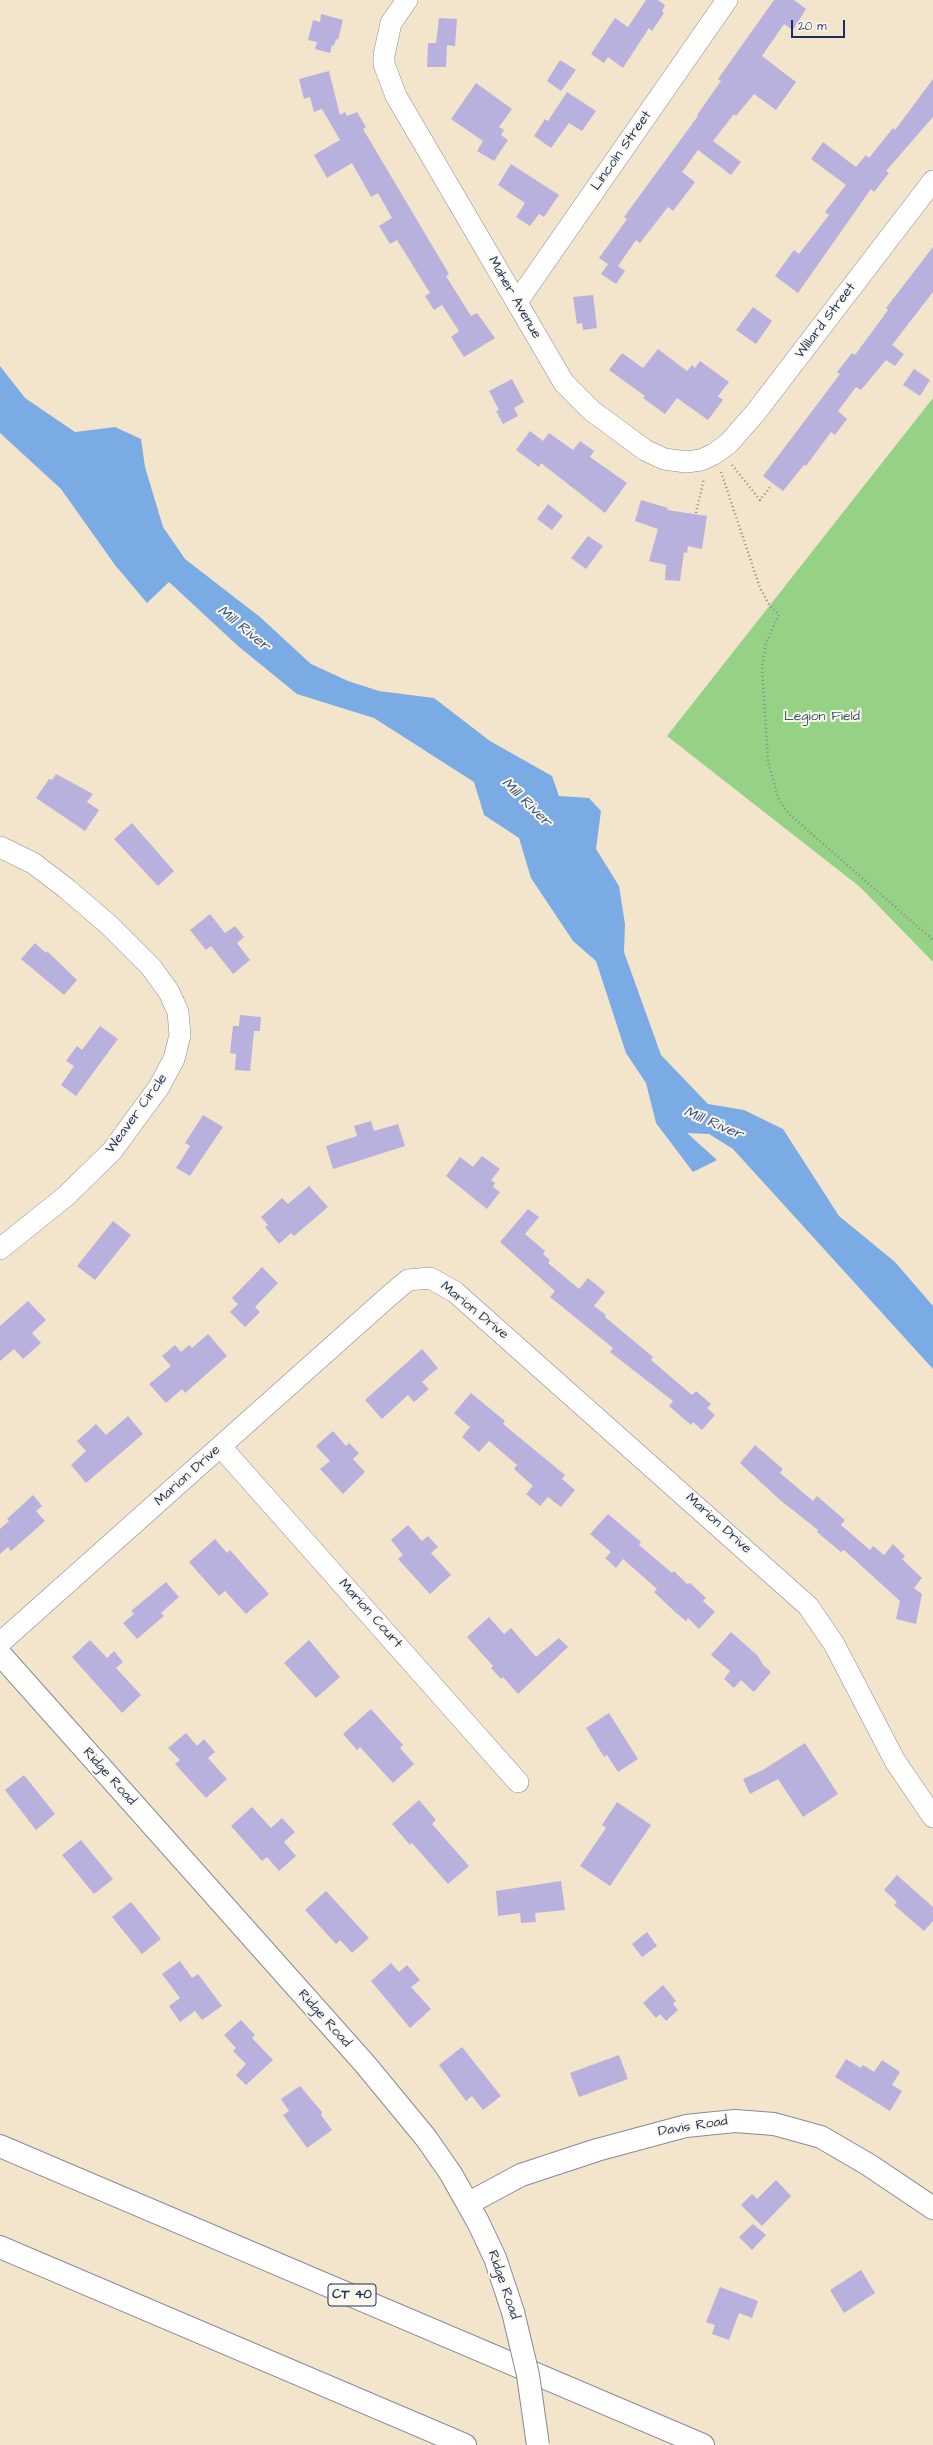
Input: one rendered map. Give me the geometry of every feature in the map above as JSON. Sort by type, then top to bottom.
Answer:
[{"type":"main road","name":"Ridge Road","points":[[0,1654],[365,2064],[435,2149],[468,2203],[495,2258],[513,2312],[528,2375],[538,2445]]},
{"type":"main road","name":"Davis Road","points":[[468,2203],[522,2175],[597,2150],[686,2126],[735,2121],[774,2124],[821,2138],[869,2165],[933,2208]]},
{"type":"main road","name":"CT 40","points":[[0,2146],[703,2445]]},
{"type":"main road","points":[[0,2247],[465,2445]]},
{"type":"street","name":"Maher Avenue","points":[[407,0],[391,23],[384,55],[384,64],[396,96],[564,383],[592,411],[645,450],[664,459],[686,462],[708,457]]},
{"type":"street","name":"Lincoln Street","points":[[517,302],[727,0]]},
{"type":"street","name":"Willard Street","points":[[708,457],[729,443],[756,412],[933,181]]},
{"type":"street","name":"Weaver Circle","points":[[0,847],[32,863],[67,888],[109,925],[151,967],[169,992],[178,1012],[180,1035],[174,1059],[159,1088],[112,1150],[66,1196],[0,1249]]},
{"type":"street","name":"Marion Drive","points":[[0,1643],[408,1280],[430,1278],[443,1284],[710,1516],[808,1606],[834,1644],[895,1761],[933,1817]]},
{"type":"street","name":"Marion Court","points":[[221,1447],[518,1782]]},
{"type":"path","points":[[696,513],[708,457]]},
{"type":"path","points":[[708,457],[744,537],[760,588],[770,606],[779,614],[766,643],[762,667],[768,761],[778,798],[788,814],[933,940]]},
{"type":"path","points":[[732,465],[760,500],[771,486]]},
{"type":"green space","name":"Legion Field","points":[[933,398],[933,962],[860,887],[667,736]]},
{"type":"water","name":"Mill River","points":[[0,366],[25,398],[75,432],[115,427],[141,439],[145,467],[163,527],[185,559],[260,617],[311,664],[348,681],[379,691],[434,698],[490,741],[552,776],[559,796],[589,798],[601,811],[596,849],[619,886],[625,924],[624,952],[661,1055],[708,1104],[744,1110],[783,1129],[839,1216],[895,1262],[933,1306],[933,1369],[733,1149],[709,1134],[687,1133],[717,1160],[693,1172],[656,1123],[646,1083],[626,1053],[596,961],[573,941],[531,878],[519,838],[484,815],[474,782],[374,718],[297,694],[238,646],[169,582],[147,603],[115,565],[61,489],[0,433]]},
{"type":"building","points":[[646,0],[658,0],[665,5],[662,11],[664,13],[652,31],[649,28],[623,68],[608,57],[604,63],[591,54],[615,18],[628,27]]},
{"type":"building","points":[[774,0],[794,0],[806,9],[793,30],[784,24],[762,56],[796,82],[776,110],[754,94],[736,116],[734,114],[713,141],[741,162],[731,175],[698,150],[682,172],[695,182],[673,211],[668,207],[640,243],[636,240],[618,266],[625,271],[616,284],[601,274],[608,264],[599,258],[627,219],[624,217],[698,116],[697,115],[721,81],[718,79]]},
{"type":"building","points":[[321,14],[343,20],[338,40],[336,39],[334,46],[332,45],[330,53],[315,49],[317,42],[308,40],[313,20],[320,22]]},
{"type":"building","points":[[439,18],[457,19],[455,46],[447,45],[446,67],[427,67],[428,43],[436,43]]},
{"type":"building","points":[[560,60],[576,70],[561,91],[547,81]]},
{"type":"building","points":[[329,71],[340,115],[345,112],[347,116],[357,112],[366,127],[363,129],[449,274],[446,276],[471,316],[477,313],[495,338],[464,357],[451,337],[459,331],[442,305],[434,310],[425,296],[430,293],[397,240],[390,244],[379,226],[392,218],[378,193],[371,197],[352,163],[327,178],[314,155],[340,140],[322,109],[314,112],[310,97],[304,99],[299,79]]},
{"type":"building","points":[[933,79],[933,117],[886,171],[889,173],[874,192],[871,189],[798,293],[775,276],[794,250],[799,254],[829,215],[825,212],[846,185],[811,159],[823,142],[856,167],[866,155],[869,158],[893,128],[895,130]]},
{"type":"building","points":[[476,83],[512,109],[499,127],[504,130],[501,135],[508,140],[494,161],[477,151],[483,141],[451,119]]},
{"type":"building","points":[[567,92],[596,111],[582,131],[569,123],[551,148],[534,136],[545,119],[548,121]]},
{"type":"building","points":[[511,164],[559,195],[544,217],[539,214],[530,226],[516,217],[525,203],[498,185]]},
{"type":"building","points":[[933,247],[933,292],[892,345],[904,354],[895,366],[886,360],[861,390],[856,387],[838,411],[847,419],[835,435],[831,432],[806,466],[804,465],[783,491],[763,476],[840,374],[837,372],[852,353],[855,355],[888,310],[886,308]]},
{"type":"building","points":[[593,295],[597,328],[583,330],[582,323],[577,324],[573,297]]},
{"type":"building","points":[[753,307],[772,321],[756,344],[736,330]]},
{"type":"building","points":[[658,349],[687,371],[692,365],[695,368],[700,361],[729,382],[718,396],[723,400],[708,420],[677,398],[665,414],[643,398],[645,396],[609,370],[622,353],[643,368]]},
{"type":"building","points":[[914,369],[930,380],[920,396],[903,385]]},
{"type":"building","points":[[512,379],[524,402],[514,408],[518,416],[503,424],[496,411],[499,410],[489,391]]},
{"type":"building","points":[[530,431],[543,441],[549,433],[573,450],[580,441],[594,451],[590,457],[627,483],[605,513],[541,463],[539,467],[516,450]]},
{"type":"building","points":[[641,500],[668,508],[667,510],[707,516],[702,549],[688,546],[687,553],[684,552],[680,581],[665,580],[666,565],[649,561],[658,529],[635,521]]},
{"type":"building","points":[[548,504],[563,516],[552,530],[537,519]]},
{"type":"building","points":[[588,536],[603,546],[586,569],[571,558]]},
{"type":"building","points":[[56,774],[93,794],[87,802],[99,810],[85,831],[36,798],[49,779],[52,780]]},
{"type":"building","points":[[132,823],[174,871],[158,886],[114,839]]},
{"type":"building","points":[[210,914],[225,933],[235,926],[244,937],[237,943],[250,960],[233,974],[211,946],[206,950],[190,930]]},
{"type":"building","points":[[35,943],[46,953],[47,951],[77,980],[64,995],[21,959]]},
{"type":"building","points":[[240,1015],[261,1017],[260,1031],[254,1031],[250,1071],[235,1070],[236,1054],[230,1053],[233,1026],[239,1026]]},
{"type":"building","points":[[100,1026],[118,1039],[76,1096],[61,1085],[74,1066],[66,1061],[77,1046],[82,1050]]},
{"type":"building","points":[[203,1115],[223,1127],[190,1176],[176,1168],[190,1146],[185,1143]]},
{"type":"building","points":[[371,1121],[374,1131],[398,1124],[405,1146],[333,1169],[326,1146],[357,1136],[354,1126]]},
{"type":"building","points":[[482,1156],[500,1169],[491,1180],[495,1183],[493,1187],[500,1192],[487,1209],[446,1176],[460,1157],[473,1167]]},
{"type":"building","points":[[309,1186],[328,1207],[294,1236],[291,1233],[279,1244],[265,1227],[268,1225],[261,1217],[282,1198],[288,1204]]},
{"type":"building","points":[[528,1209],[539,1217],[525,1234],[545,1251],[543,1254],[550,1260],[548,1263],[579,1289],[588,1278],[605,1292],[594,1306],[653,1357],[651,1360],[692,1395],[696,1391],[711,1404],[707,1408],[715,1415],[702,1430],[693,1422],[691,1425],[669,1406],[673,1401],[610,1352],[613,1348],[550,1297],[555,1291],[500,1242]]},
{"type":"building","points":[[113,1221],[131,1235],[95,1280],[77,1266]]},
{"type":"building","points":[[262,1267],[278,1283],[255,1307],[260,1312],[245,1327],[230,1312],[238,1304],[232,1298]]},
{"type":"building","points":[[28,1301],[46,1320],[32,1333],[41,1343],[23,1359],[14,1349],[0,1361],[0,1326]]},
{"type":"building","points":[[208,1334],[227,1356],[185,1393],[182,1389],[166,1403],[149,1384],[171,1366],[162,1356],[175,1345],[181,1352],[189,1345],[192,1348]]},
{"type":"building","points":[[422,1349],[438,1368],[422,1382],[429,1389],[414,1402],[408,1395],[382,1419],[365,1400]]},
{"type":"building","points":[[471,1393],[505,1421],[503,1424],[565,1475],[562,1479],[575,1490],[561,1507],[548,1497],[540,1506],[526,1494],[533,1486],[514,1469],[517,1465],[489,1441],[479,1452],[462,1437],[470,1427],[454,1413]]},
{"type":"building","points":[[128,1416],[143,1434],[86,1483],[71,1465],[86,1451],[77,1441],[96,1424],[106,1435]]},
{"type":"building","points":[[333,1431],[346,1446],[349,1443],[359,1453],[353,1459],[365,1472],[343,1494],[320,1469],[330,1461],[316,1446]]},
{"type":"building","points":[[755,1445],[783,1469],[780,1473],[813,1501],[817,1496],[845,1520],[841,1525],[870,1550],[873,1546],[884,1555],[893,1544],[905,1556],[902,1559],[922,1578],[914,1588],[922,1594],[916,1624],[896,1619],[900,1601],[844,1550],[841,1552],[817,1532],[818,1530],[780,1500],[740,1463]]},
{"type":"building","points":[[33,1495],[42,1506],[36,1511],[45,1521],[11,1551],[8,1547],[0,1554],[0,1529],[9,1521],[7,1519]]},
{"type":"building","points":[[608,1514],[641,1542],[639,1545],[672,1573],[674,1571],[687,1584],[690,1583],[706,1598],[703,1601],[715,1612],[699,1629],[688,1618],[686,1621],[675,1612],[654,1592],[657,1589],[623,1559],[616,1568],[605,1558],[611,1552],[590,1534]]},
{"type":"building","points":[[408,1525],[422,1541],[428,1536],[438,1547],[431,1553],[451,1575],[430,1594],[398,1559],[403,1555],[391,1540]]},
{"type":"building","points":[[215,1539],[227,1553],[230,1550],[269,1594],[246,1614],[225,1591],[219,1596],[189,1562]]},
{"type":"building","points":[[166,1582],[179,1597],[161,1613],[164,1616],[137,1639],[123,1623],[134,1614],[131,1611]]},
{"type":"building","points":[[489,1617],[504,1634],[511,1628],[536,1657],[559,1638],[568,1647],[518,1694],[503,1677],[501,1679],[491,1668],[493,1666],[467,1637]]},
{"type":"building","points":[[731,1632],[758,1656],[763,1665],[771,1672],[754,1692],[741,1680],[734,1688],[724,1679],[730,1671],[711,1655]]},
{"type":"building","points":[[90,1640],[107,1658],[114,1651],[123,1662],[116,1668],[141,1695],[122,1713],[72,1657]]},
{"type":"building","points":[[309,1640],[340,1677],[316,1698],[284,1663]]},
{"type":"building","points":[[371,1709],[403,1745],[400,1748],[414,1764],[393,1783],[360,1747],[357,1750],[343,1734]]},
{"type":"building","points":[[609,1713],[638,1759],[618,1772],[607,1755],[604,1757],[586,1728]]},
{"type":"building","points":[[186,1733],[197,1746],[204,1739],[215,1752],[208,1758],[227,1779],[206,1798],[175,1764],[180,1760],[168,1748]]},
{"type":"building","points":[[805,1743],[838,1794],[803,1817],[778,1779],[750,1794],[743,1779],[763,1770]]},
{"type":"building","points":[[24,1775],[55,1814],[36,1830],[5,1790]]},
{"type":"building","points":[[419,1800],[436,1820],[432,1824],[469,1866],[448,1884],[412,1843],[410,1845],[392,1824]]},
{"type":"building","points":[[617,1802],[651,1825],[610,1886],[580,1866],[606,1828],[602,1825]]},
{"type":"building","points":[[252,1807],[271,1828],[282,1818],[295,1832],[284,1842],[296,1856],[279,1871],[267,1857],[262,1861],[231,1826]]},
{"type":"building","points":[[81,1840],[113,1879],[94,1894],[62,1855]]},
{"type":"building","points":[[897,1875],[933,1907],[933,1921],[924,1931],[894,1905],[897,1902],[884,1890]]},
{"type":"building","points":[[561,1881],[565,1910],[535,1913],[536,1922],[521,1923],[520,1913],[498,1916],[496,1891]]},
{"type":"building","points":[[326,1891],[369,1938],[352,1953],[340,1940],[336,1944],[305,1910]]},
{"type":"building","points":[[131,1902],[161,1939],[142,1954],[112,1917]]},
{"type":"building","points":[[647,1932],[657,1946],[642,1957],[632,1944]]},
{"type":"building","points":[[180,1961],[192,1978],[198,1974],[222,2006],[202,2020],[195,2011],[180,2022],[169,2006],[180,1998],[162,1974]]},
{"type":"building","points":[[391,1963],[399,1972],[407,1965],[420,1980],[411,1987],[431,2009],[410,2028],[371,1981]]},
{"type":"building","points":[[663,1985],[676,2001],[673,2004],[678,2010],[666,2021],[660,2014],[656,2018],[643,2003]]},
{"type":"building","points":[[241,2020],[255,2035],[252,2038],[273,2060],[246,2085],[236,2075],[246,2064],[233,2051],[236,2048],[224,2035]]},
{"type":"building","points":[[462,2047],[501,2096],[483,2110],[472,2096],[466,2101],[439,2065]]},
{"type":"building","points":[[619,2055],[628,2079],[579,2097],[570,2073]]},
{"type":"building","points":[[846,2059],[861,2068],[863,2065],[874,2072],[882,2060],[900,2072],[892,2085],[902,2091],[890,2111],[835,2077]]},
{"type":"building","points":[[300,2086],[322,2112],[321,2115],[332,2130],[307,2148],[283,2115],[289,2111],[281,2099]]},
{"type":"building","points":[[776,2180],[791,2196],[762,2226],[741,2205],[752,2194],[757,2199]]},
{"type":"building","points":[[753,2224],[766,2235],[752,2250],[739,2237]]},
{"type":"building","points":[[861,2270],[875,2293],[844,2313],[830,2290]]},
{"type":"building","points":[[720,2287],[758,2301],[752,2318],[739,2313],[729,2340],[712,2334],[715,2325],[706,2322]]}]
